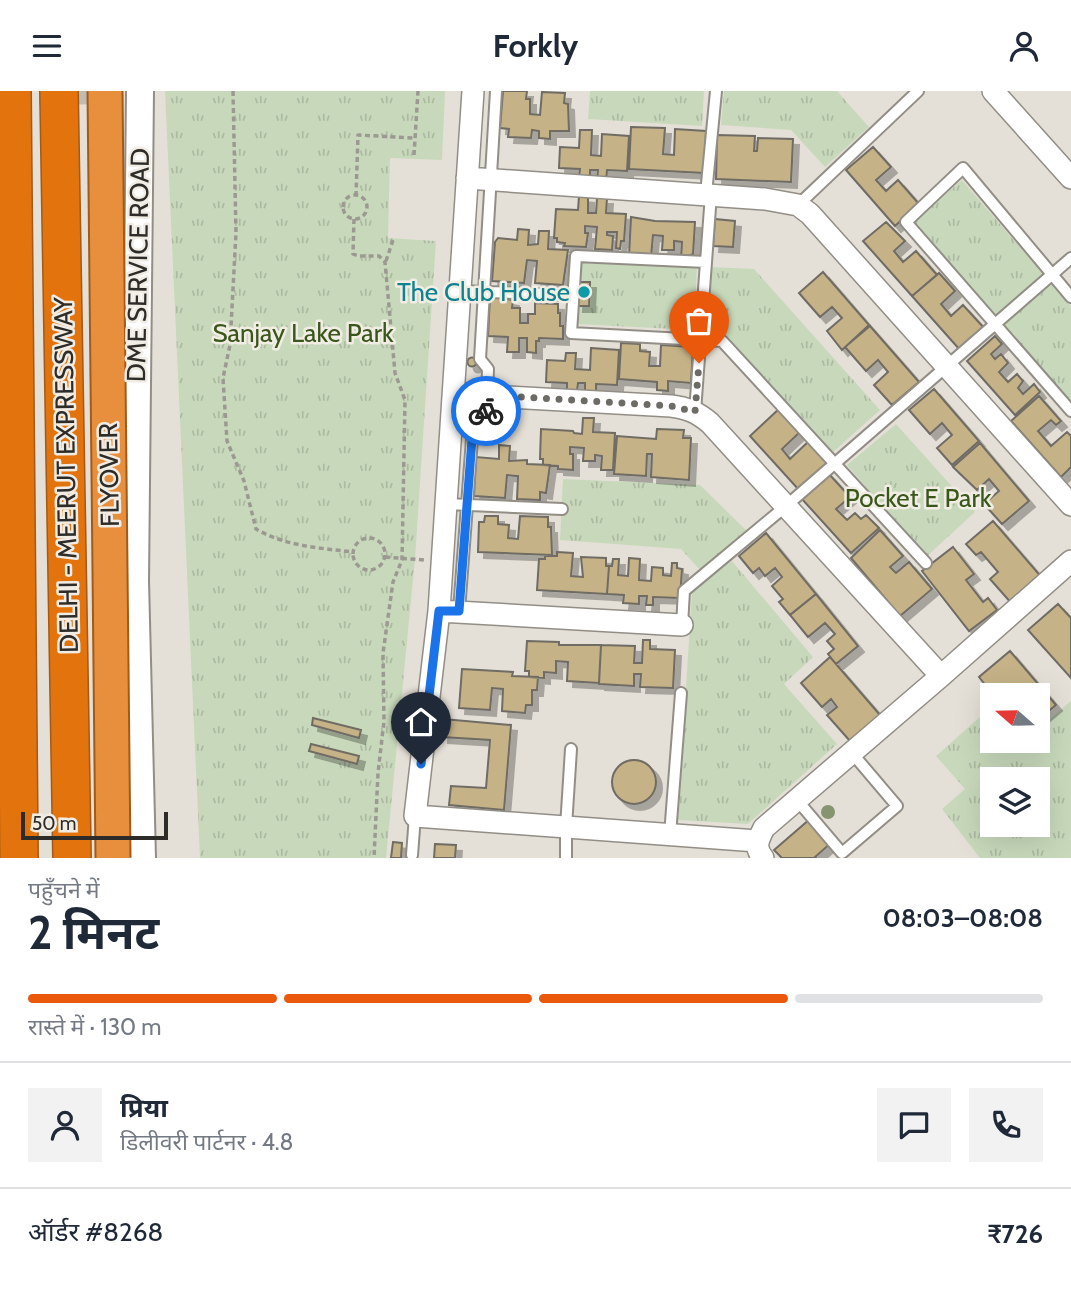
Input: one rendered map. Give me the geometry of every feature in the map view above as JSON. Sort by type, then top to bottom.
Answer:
[{"type":"highway","name":"DELHI - MEERUT EXPRESSWAY","points":[[12,91],[19,858]]},
{"type":"highway","name":"DELHI - MEERUT EXPRESSWAY","points":[[59,91],[72,858]]},
{"type":"highway","name":"FLYOVER","points":[[105,91],[113,858]]},
{"type":"street","name":"DME SERVICE ROAD","points":[[140,91],[135,581],[142,858]]},
{"type":"street","points":[[473,91],[454,394],[456,505],[442,561],[449,611],[415,815],[670,835],[760,850],[764,828],[1071,561]]},
{"type":"street","points":[[993,91],[1071,178]]},
{"type":"street","points":[[467,178],[708,194],[798,205],[810,214],[1071,505]]},
{"type":"street","points":[[454,394],[671,406],[695,412],[710,423],[941,676]]},
{"type":"street","points":[[449,611],[682,625]]},
{"type":"lane","points":[[449,611],[456,505],[472,439],[486,423],[488,369],[480,359],[495,91]]},
{"type":"lane","points":[[695,412],[716,91]]},
{"type":"lane","points":[[798,205],[918,91]]},
{"type":"lane","points":[[1071,297],[963,168],[906,222],[1071,411]]},
{"type":"lane","points":[[706,262],[576,256],[571,333],[722,341],[926,563]]},
{"type":"lane","points":[[682,625],[684,591],[1071,258]]},
{"type":"lane","points":[[460,291],[573,295]]},
{"type":"lane","points":[[456,505],[562,509]]},
{"type":"lane","points":[[670,835],[681,693]]},
{"type":"lane","points":[[566,858],[571,750]]},
{"type":"lane","points":[[797,800],[842,853],[879,822],[897,806],[852,753]]},
{"type":"lane","points":[[412,855],[415,815]]},
{"type":"path","points":[[233,91],[236,233],[230,345],[223,378],[227,441],[244,481],[256,529],[274,539],[303,546],[353,552]]},
{"type":"path","points":[[414,155],[418,91]]},
{"type":"path","points":[[356,195],[358,135],[414,138]]},
{"type":"path","points":[[356,195],[364,199],[367,208],[363,217],[354,219],[347,216],[343,209],[345,201],[356,195]]},
{"type":"path","points":[[354,219],[353,254],[379,256],[385,262]]},
{"type":"path","points":[[374,858],[378,773],[384,720],[383,653],[393,582],[402,560],[405,400],[395,373],[385,262],[393,240]]},
{"type":"path","points":[[371,537],[379,541],[384,548],[385,557],[374,569],[366,570],[359,567],[353,552],[356,544],[363,538],[371,537]]},
{"type":"path","points":[[385,557],[442,561]]},
{"type":"green space","name":"Sanjay Lake Park","points":[[165,91],[445,91],[442,160],[390,158],[388,238],[436,241],[415,559],[386,858],[200,858]]},
{"type":"green space","points":[[590,91],[704,91],[702,126],[588,119]]},
{"type":"green space","points":[[724,91],[837,91],[869,127],[825,167],[791,130],[721,125]]},
{"type":"green space","points":[[962,180],[1043,274],[994,316],[913,223]]},
{"type":"green space","points":[[580,260],[697,266],[694,330],[576,324]]},
{"type":"green space","name":"Pocket E Park","points":[[711,267],[754,269],[880,410],[832,453],[723,336],[707,333]]},
{"type":"green space","points":[[1050,282],[1071,306],[1071,405],[1001,325]]},
{"type":"green space","name":"Pocket E Park","points":[[896,424],[975,512],[926,557],[847,465]]},
{"type":"green space","points":[[563,479],[700,485],[749,533],[701,571],[681,549],[560,540]]},
{"type":"green space","points":[[732,561],[813,657],[784,684],[837,744],[748,824],[678,820],[692,590]]},
{"type":"green space","points":[[1071,701],[1071,858],[980,858],[942,809],[965,789],[936,756],[980,717],[980,753],[1050,753],[1050,719]]},
{"type":"building","points":[[503,91],[527,91],[530,114],[540,115],[542,92],[565,93],[569,131],[550,131],[550,139],[539,138],[539,131],[532,130],[531,138],[508,137],[509,129],[500,128]]},
{"type":"building","points":[[631,127],[665,128],[663,154],[674,155],[675,129],[706,131],[704,173],[629,169]]},
{"type":"building","points":[[580,130],[592,130],[591,155],[601,156],[602,134],[629,136],[627,171],[607,170],[606,182],[597,182],[598,170],[590,170],[590,177],[579,177],[580,169],[559,168],[560,147],[579,148]]},
{"type":"building","points":[[717,135],[755,136],[754,151],[757,151],[758,138],[793,139],[791,182],[716,179]]},
{"type":"building","points":[[873,147],[891,167],[876,180],[886,191],[898,180],[919,204],[895,226],[846,170]]},
{"type":"building","points":[[579,196],[588,197],[588,213],[596,213],[597,198],[607,198],[606,213],[626,214],[624,241],[621,241],[620,249],[616,248],[617,232],[607,232],[607,235],[613,236],[612,250],[595,249],[597,227],[585,226],[585,233],[588,233],[586,247],[564,246],[565,243],[557,242],[557,238],[554,238],[556,209],[578,210]]},
{"type":"building","points":[[631,217],[655,221],[695,222],[693,254],[681,259],[682,242],[674,241],[674,250],[662,250],[663,236],[653,235],[651,257],[629,256]]},
{"type":"building","points":[[715,219],[735,221],[733,247],[713,246]]},
{"type":"building","points":[[886,222],[905,241],[894,251],[903,262],[916,251],[937,275],[912,296],[863,241]]},
{"type":"building","points":[[518,229],[529,230],[528,245],[538,244],[539,231],[549,231],[548,249],[568,250],[563,285],[535,283],[537,261],[527,260],[524,283],[492,281],[495,242],[498,238],[517,240]]},
{"type":"building","points":[[823,272],[869,325],[842,350],[827,331],[842,318],[832,307],[820,317],[799,293]]},
{"type":"building","points":[[939,273],[955,291],[941,304],[951,316],[963,305],[984,328],[960,350],[912,296]]},
{"type":"building","name":"The Club House","points":[[578,282],[590,282],[589,306],[577,306]]},
{"type":"building","points":[[490,296],[513,300],[512,308],[520,308],[520,323],[528,323],[528,314],[535,314],[535,303],[558,304],[563,339],[539,338],[539,341],[536,341],[536,353],[527,352],[527,338],[519,338],[519,352],[507,352],[508,337],[488,336]]},
{"type":"building","points":[[870,326],[919,382],[892,405],[874,385],[888,372],[878,360],[866,371],[845,347]]},
{"type":"building","points":[[995,336],[1002,344],[991,354],[995,359],[1001,354],[1008,363],[999,372],[1008,382],[1017,374],[1023,381],[1018,388],[1023,394],[1034,384],[1040,392],[1015,415],[967,361]]},
{"type":"building","points":[[621,343],[640,344],[640,351],[650,352],[649,366],[660,366],[661,345],[693,347],[691,383],[668,381],[668,391],[657,390],[657,382],[619,379]]},
{"type":"building","points":[[591,348],[619,350],[617,385],[596,384],[596,392],[585,391],[585,383],[578,383],[577,391],[567,390],[567,383],[546,382],[547,360],[565,361],[566,353],[576,353],[575,369],[590,370]]},
{"type":"building","points":[[472,358],[476,362],[472,366],[468,362]]},
{"type":"building","points":[[934,389],[979,441],[952,465],[937,448],[952,435],[942,423],[930,434],[909,410]]},
{"type":"building","points":[[1039,396],[1061,421],[1056,425],[1051,420],[1038,431],[1051,446],[1067,432],[1071,436],[1071,467],[1061,477],[1011,421]]},
{"type":"building","points":[[780,408],[801,431],[782,449],[790,459],[810,440],[829,462],[799,490],[750,436]]},
{"type":"building","points":[[583,418],[594,418],[593,432],[615,433],[613,470],[601,470],[602,456],[595,455],[595,461],[583,461],[584,448],[570,447],[573,470],[543,465],[543,459],[540,459],[541,429],[582,434]]},
{"type":"building","points":[[657,429],[684,430],[683,438],[691,438],[689,480],[651,477],[652,454],[647,454],[646,476],[614,474],[617,436],[656,439]]},
{"type":"building","points":[[980,443],[1029,501],[1002,524],[984,504],[999,491],[989,479],[977,490],[953,467]]},
{"type":"building","points":[[499,445],[510,446],[509,461],[527,460],[527,464],[550,465],[546,493],[540,492],[540,500],[517,499],[518,476],[507,475],[505,498],[474,496],[476,457],[499,459]]},
{"type":"building","points":[[829,474],[850,497],[836,509],[847,520],[855,513],[861,519],[866,515],[879,528],[851,553],[802,499]]},
{"type":"building","points":[[485,516],[498,516],[498,524],[509,525],[508,538],[518,539],[520,516],[548,517],[552,555],[478,552],[479,522],[484,522]]},
{"type":"building","points":[[993,521],[1043,579],[1013,605],[990,579],[998,572],[981,552],[976,555],[966,544]]},
{"type":"building","points":[[880,530],[903,556],[890,567],[896,573],[909,562],[932,589],[900,616],[851,558]]},
{"type":"building","points":[[766,533],[816,594],[790,615],[779,602],[783,599],[772,586],[782,577],[775,568],[765,576],[759,568],[753,573],[739,556]]},
{"type":"building","points":[[953,547],[974,574],[966,580],[983,602],[988,598],[997,610],[969,631],[922,571]]},
{"type":"building","points":[[557,552],[573,553],[571,576],[583,577],[581,557],[606,558],[606,566],[609,566],[607,594],[537,590],[539,559],[557,556]]},
{"type":"building","points":[[629,558],[640,559],[639,580],[651,581],[652,567],[663,568],[663,575],[671,576],[672,563],[677,563],[677,568],[682,569],[680,598],[653,597],[653,605],[646,605],[647,596],[639,596],[639,604],[623,603],[624,595],[607,594],[609,566],[612,566],[613,559],[619,559],[618,575],[628,576]]},
{"type":"building","points":[[816,594],[858,646],[836,664],[828,654],[834,649],[827,641],[835,634],[825,623],[808,637],[790,615]]},
{"type":"building","points":[[1058,604],[1071,618],[1071,678],[1028,630]]},
{"type":"building","points":[[643,640],[650,640],[650,649],[675,650],[673,688],[640,687],[641,674],[634,674],[634,686],[599,684],[601,645],[635,646],[634,663],[642,663]]},
{"type":"building","points":[[527,641],[559,642],[559,645],[601,645],[599,683],[567,681],[568,662],[556,661],[556,673],[544,672],[544,678],[529,677],[529,671],[525,671]]},
{"type":"building","points":[[1010,651],[1037,683],[984,683],[979,677]]},
{"type":"building","points":[[830,657],[880,715],[850,741],[827,715],[837,707],[831,699],[822,707],[801,683]]},
{"type":"building","points":[[462,669],[513,672],[512,676],[538,677],[537,690],[532,690],[532,705],[526,705],[525,713],[502,711],[503,689],[492,688],[490,710],[459,708]]},
{"type":"building","points":[[1050,698],[1056,705],[1050,710]]},
{"type":"building","points":[[313,718],[361,730],[359,738],[312,725]]},
{"type":"building","points":[[443,719],[511,725],[504,810],[449,805],[451,786],[486,788],[490,740],[442,737]]},
{"type":"building","points":[[311,744],[359,756],[357,764],[309,751]]},
{"type":"building","points":[[634,760],[643,761],[650,766],[655,773],[655,791],[650,798],[643,803],[634,804],[625,803],[618,798],[613,791],[612,782],[613,773],[618,766],[625,761]]},
{"type":"building","points":[[810,819],[831,843],[816,858],[782,858],[774,850]]},
{"type":"building","points":[[393,842],[402,843],[401,858],[391,858]]},
{"type":"building","points":[[435,844],[456,845],[455,858],[434,858]]},
{"type":"tunnel","points":[[0,93],[106,91]]},
{"type":"way so far","points":[[486,411],[487,395],[671,406],[695,412],[699,363]]},
{"type":"place","name":"The Club House","points":[[584,292]]},
{"type":"route","points":[[421,764],[439,611],[459,611],[472,439],[486,423],[486,411]]}]
